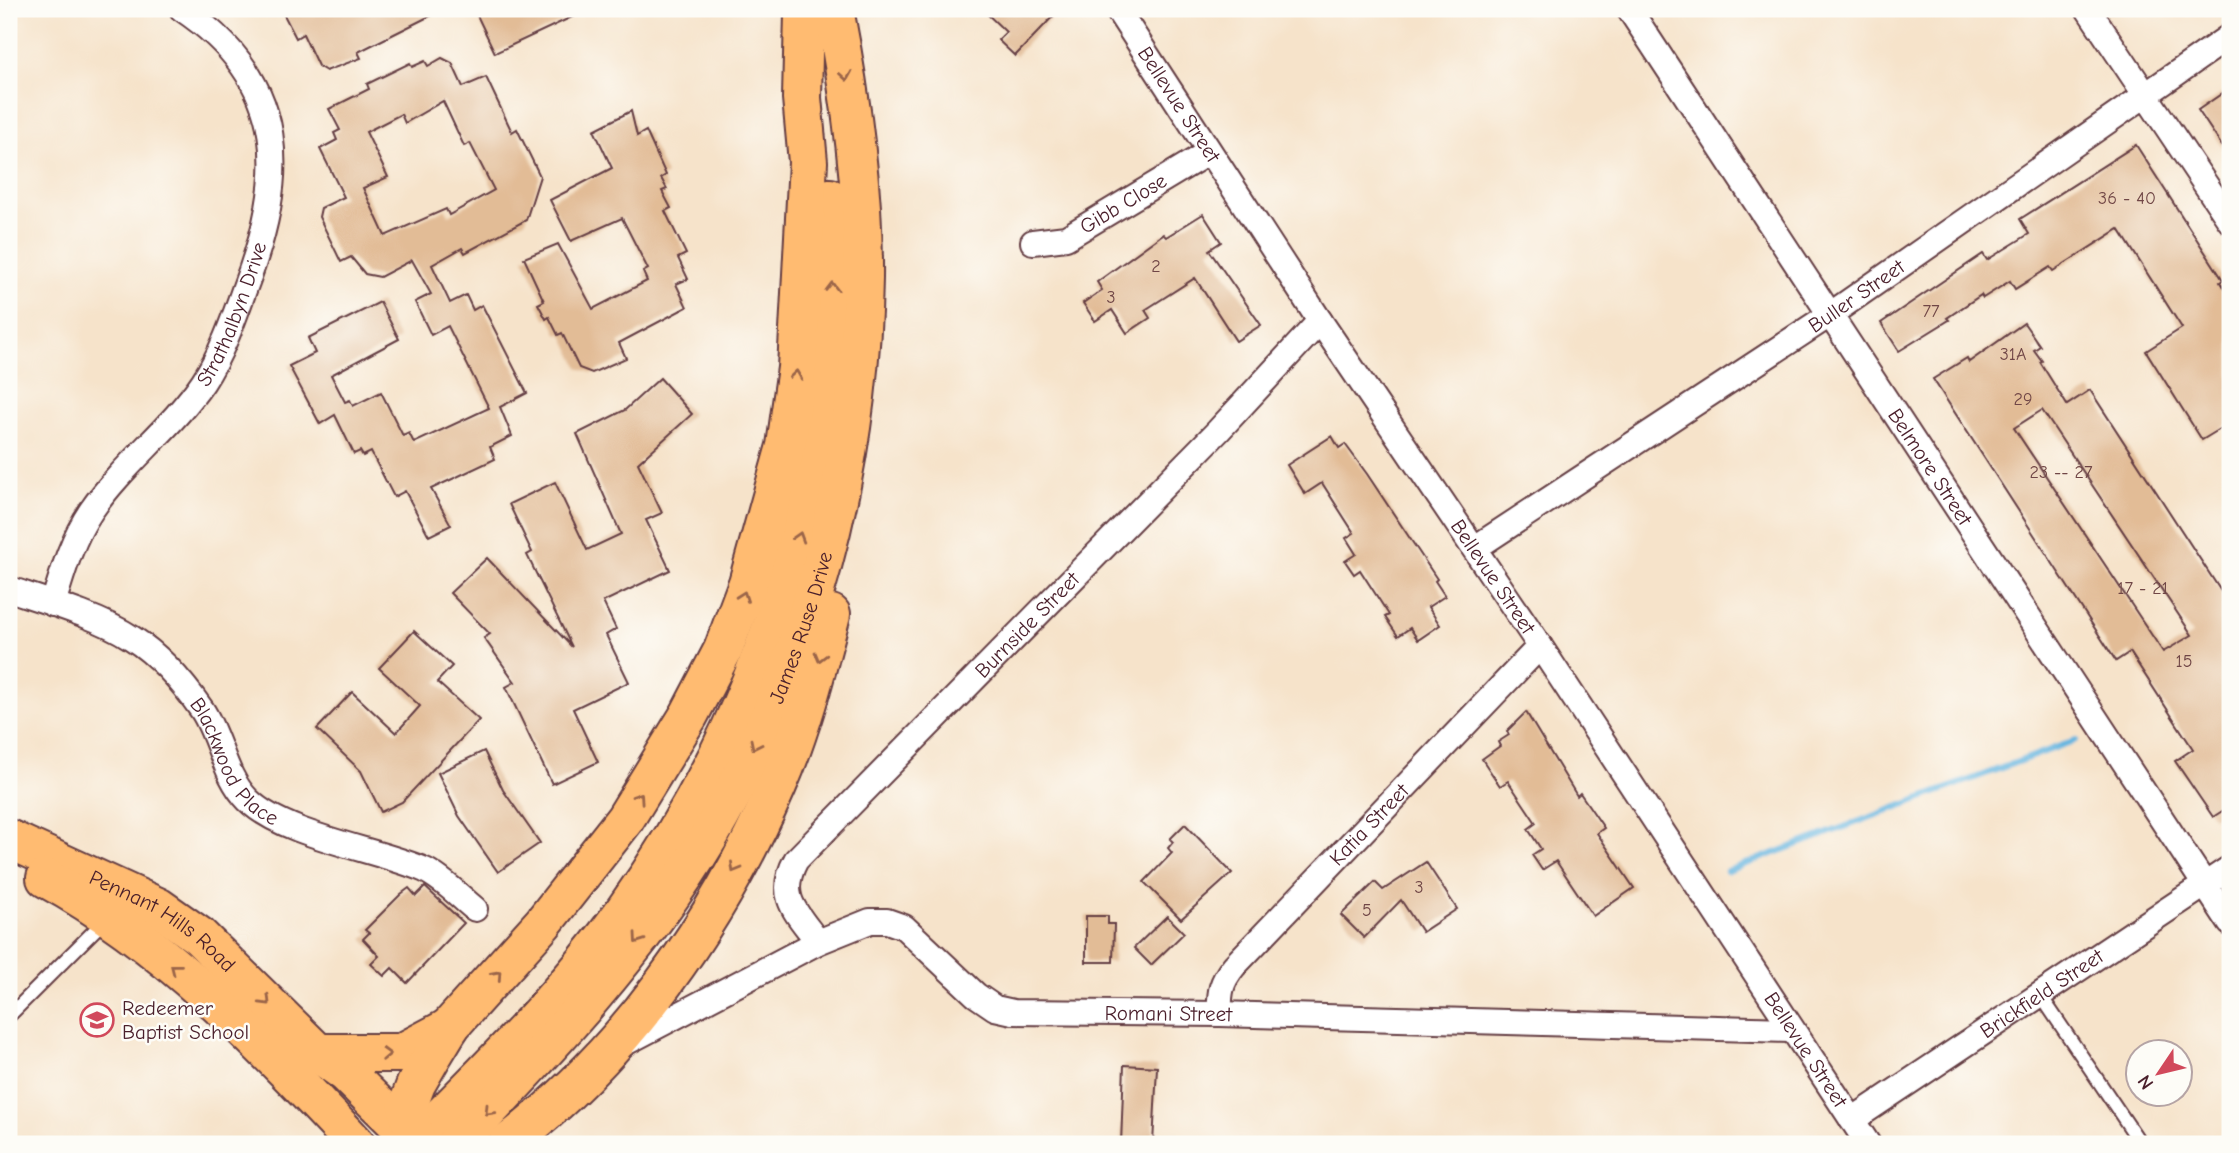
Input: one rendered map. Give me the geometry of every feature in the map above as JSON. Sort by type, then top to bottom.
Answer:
[{"type":"highway","name":"James Ruse Drive","points":[[421,1141],[583,1010],[627,955],[708,838],[769,714],[812,598],[837,511],[859,354],[863,276],[856,146],[813,10]]},
{"type":"highway","name":"James Ruse Drive","points":[[421,1141],[531,1024],[632,899],[699,793],[727,739],[780,600],[803,523],[819,449],[832,305],[832,229],[813,10]]},
{"type":"highway","points":[[421,1141],[407,1108],[416,1084],[451,1026],[543,923],[625,819],[695,705],[723,650],[748,583],[786,446],[797,368],[808,162],[803,98],[813,10]]},
{"type":"highway","points":[[523,1144],[564,1096],[607,1053],[656,992],[703,924],[776,787],[797,734],[856,514],[866,429],[869,367],[863,276]]},
{"type":"highway","name":"Pennant Hills Road","points":[[9,839],[158,907],[180,921],[228,962],[305,1066]]},
{"type":"highway","name":"Pennant Hills Road","points":[[9,860],[71,891],[305,1066]]},
{"type":"highway","points":[[305,1066],[401,1053],[451,1026]]},
{"type":"highway","points":[[305,1066],[421,1141]]},
{"type":"highway","points":[[305,1066],[310,1123],[346,1142]]},
{"type":"highway","points":[[507,1144],[564,1096]]},
{"type":"street","name":"Strathalbyn Drive","points":[[53,604],[70,549],[92,510],[203,382],[236,314],[265,226],[274,164],[266,115],[258,91],[227,44],[182,9]]},
{"type":"street","name":"Bellevue Street","points":[[1117,9],[1320,321],[1475,548],[1868,1144]]},
{"type":"street","name":"Belmore Street","points":[[1629,9],[2230,923]]},
{"type":"street","points":[[2088,9],[2230,221]]},
{"type":"street","name":"Buller Street","points":[[1475,548],[1831,314],[2230,36]]},
{"type":"street","name":"Gibb Close","points":[[1033,242],[1066,239],[1209,152]]},
{"type":"street","name":"Burnside Street","points":[[818,942],[789,897],[788,874],[796,860],[1218,431],[1320,321]]},
{"type":"street","name":"Blackwood Place","points":[[9,589],[53,604],[131,637],[160,661],[203,711],[233,778],[248,800],[274,816],[318,836],[426,871],[475,909]]},
{"type":"street","name":"Katia Street","points":[[1220,1014],[1219,992],[1223,980],[1234,966],[1540,646]]},
{"type":"street","name":"Brickfield Street","points":[[1852,1120],[2230,868]]},
{"type":"street","name":"Romani Street","points":[[607,1053],[818,942],[870,921],[887,921],[904,927],[976,995],[995,1008],[1013,1012],[1220,1014],[1792,1030]]},
{"type":"lane","points":[[9,1016],[107,917]]},
{"type":"lane","points":[[2039,993],[2141,1144]]},
{"type":"building","points":[[281,9],[444,9],[358,52],[361,58],[326,71],[318,66],[303,34],[296,38]]},
{"type":"building","points":[[474,9],[589,9],[495,53]]},
{"type":"building","points":[[982,9],[1060,9],[1015,56],[998,40],[1006,32]]},
{"type":"building","points":[[442,58],[452,63],[463,87],[486,77],[512,132],[517,129],[540,176],[526,220],[465,253],[462,248],[432,265],[450,303],[466,295],[473,310],[482,305],[527,393],[500,407],[512,436],[490,447],[495,459],[431,489],[451,525],[429,536],[405,491],[394,497],[371,452],[363,456],[360,451],[354,454],[335,415],[320,424],[289,366],[315,353],[308,338],[380,302],[399,339],[331,375],[345,402],[350,400],[353,406],[381,392],[403,436],[409,433],[414,443],[489,408],[448,326],[431,335],[415,302],[431,294],[412,260],[380,277],[365,274],[351,257],[341,262],[319,217],[321,208],[344,197],[320,149],[337,140],[334,133],[340,130],[329,109],[369,89],[367,84],[410,63],[412,67],[425,61],[428,66]],"holes":[[[443,101],[464,146],[470,143],[494,190],[449,215],[446,209],[385,236],[363,188],[388,177],[366,132],[401,114],[405,123]]]},
{"type":"building","points":[[2230,88],[2230,158],[2198,110]]},
{"type":"building","points":[[631,111],[637,136],[646,131],[666,175],[661,178],[667,189],[662,191],[671,208],[665,211],[686,254],[678,258],[688,279],[676,284],[687,307],[619,343],[626,358],[592,373],[579,368],[562,333],[558,335],[549,317],[546,319],[538,304],[544,301],[524,258],[558,244],[593,309],[647,281],[643,272],[648,269],[622,218],[571,241],[550,200],[612,168],[594,130]]},
{"type":"building","points":[[2136,145],[2223,280],[2220,282],[2230,299],[2230,423],[2202,440],[2146,351],[2182,328],[2119,229],[2053,271],[2050,267],[2015,289],[2010,281],[1983,298],[1981,295],[1947,318],[1949,320],[1899,351],[1881,323],[1983,254],[1987,260],[2029,234],[2020,219]]},
{"type":"building","points":[[1203,214],[1221,242],[1209,250],[1261,325],[1236,341],[1195,278],[1145,310],[1150,318],[1127,333],[1112,310],[1095,321],[1083,303],[1102,290],[1097,282],[1163,234],[1166,237]]},
{"type":"building","points":[[2024,323],[2040,346],[2034,350],[2042,361],[2040,362],[2067,405],[2090,390],[2226,599],[2223,601],[2230,612],[2230,806],[2213,817],[2175,761],[2193,749],[2130,652],[2116,661],[1933,379],[1967,358],[1969,362]],"holes":[[[2042,410],[2192,635],[2163,652],[2014,428]]]},
{"type":"building","points":[[660,378],[692,414],[638,463],[662,513],[646,520],[670,570],[603,602],[616,629],[606,635],[629,682],[573,709],[598,762],[552,784],[506,687],[515,682],[484,638],[490,634],[450,593],[487,558],[572,647],[527,555],[532,552],[509,504],[555,482],[587,550],[621,534],[577,434],[625,410]]},
{"type":"building","points":[[1332,436],[1339,448],[1345,444],[1367,474],[1437,579],[1435,581],[1445,596],[1428,607],[1440,625],[1418,640],[1410,628],[1398,636],[1385,617],[1389,615],[1360,570],[1354,574],[1345,561],[1356,554],[1346,538],[1354,533],[1322,483],[1305,494],[1287,465]]},
{"type":"building","points":[[414,631],[452,666],[437,682],[479,720],[402,802],[381,812],[361,771],[317,729],[352,692],[396,733],[420,706],[379,668]]},
{"type":"building","points":[[1526,712],[1577,796],[1580,793],[1604,828],[1597,833],[1634,888],[1593,916],[1556,861],[1542,870],[1532,855],[1541,849],[1528,829],[1536,823],[1508,781],[1500,786],[1482,759],[1500,746],[1498,742],[1509,735],[1507,731]]},
{"type":"building","points":[[484,751],[503,790],[540,843],[498,872],[459,816],[438,773]]},
{"type":"building","points":[[1185,824],[1232,873],[1181,919],[1144,882],[1172,853],[1168,848],[1173,842],[1170,839]]},
{"type":"building","points":[[1426,862],[1457,909],[1422,932],[1401,900],[1364,938],[1341,915],[1375,882],[1383,890]]},
{"type":"building","points":[[425,887],[464,923],[407,983],[392,968],[384,976],[371,964],[379,956],[363,939],[369,933],[365,930],[409,888],[416,896]]},
{"type":"building","points":[[1086,916],[1108,916],[1108,924],[1114,924],[1113,962],[1086,962]]},
{"type":"building","points":[[1167,916],[1184,933],[1151,965],[1134,948]]},
{"type":"building","points":[[1124,1065],[1157,1067],[1153,1144],[1121,1144]]},
{"type":"waterway","points":[[1727,871],[2076,740]]},
{"type":"place","name":"Redeemer Baptist School","points":[[97,1020]]}]
